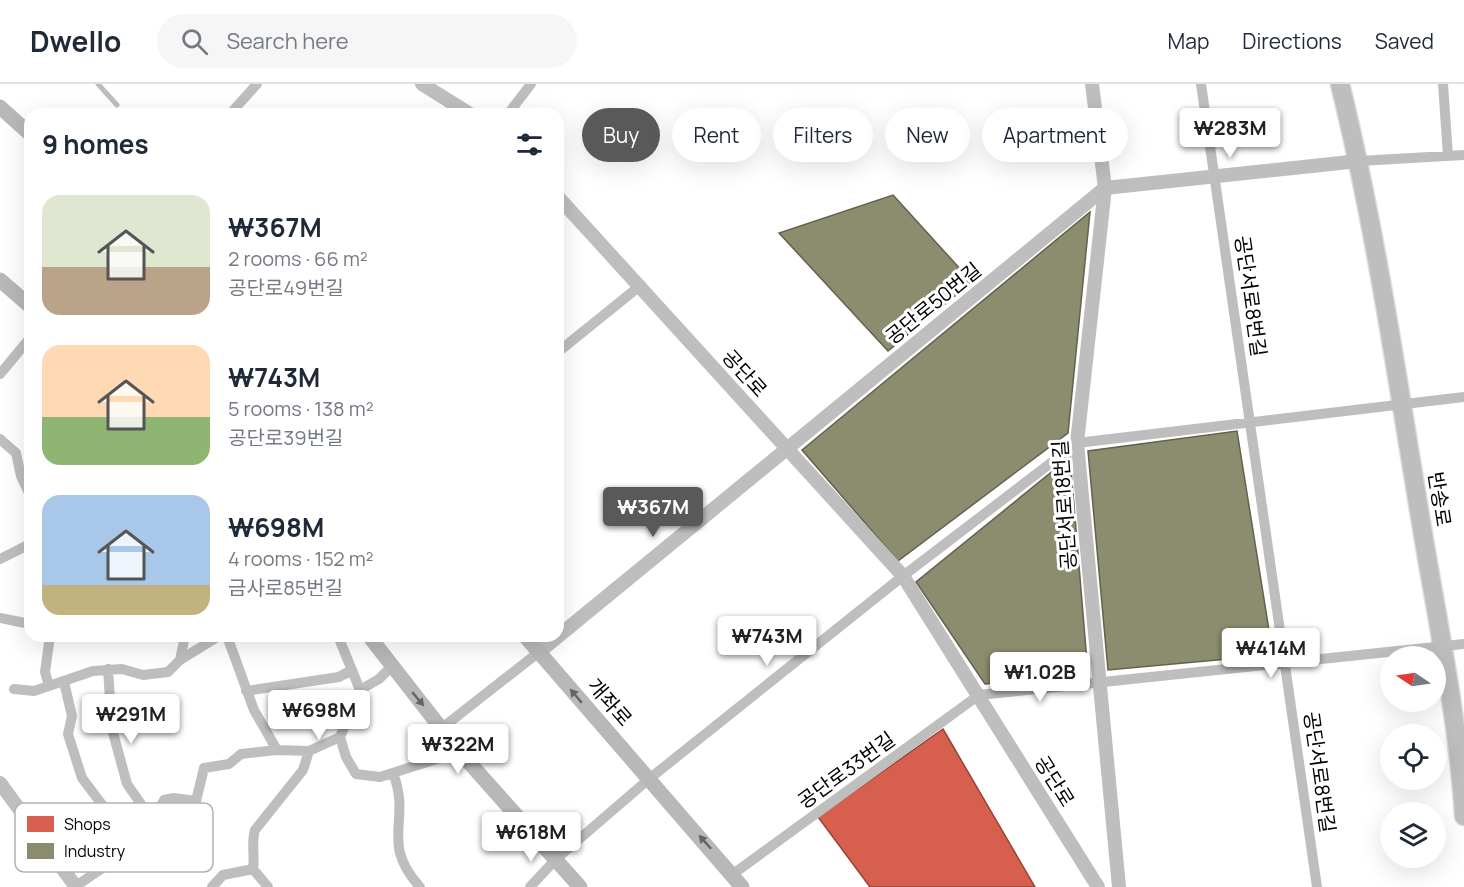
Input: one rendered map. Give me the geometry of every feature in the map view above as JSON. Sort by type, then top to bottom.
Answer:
[{"type":"main road","name":"반송로","points":[[1340,84],[1359,161],[1441,646]]},
{"type":"main road","points":[[0,107],[24,129]]},
{"type":"main road","points":[[0,279],[24,301]]},
{"type":"main road","points":[[373,642],[458,750],[580,887]]},
{"type":"main road","name":"개좌로","points":[[530,642],[738,881]]},
{"type":"main road","name":"반송로","points":[[1446,684],[1464,816]]},
{"type":"street","points":[[235,108],[257,84]]},
{"type":"street","points":[[422,84],[460,108]]},
{"type":"street","points":[[513,108],[531,84]]},
{"type":"street","name":"공단서로18번길","points":[[1092,84],[1105,188],[1077,443],[1119,887]]},
{"type":"street","name":"공단서로8번길","points":[[1201,84],[1317,887]]},
{"type":"street","points":[[1443,84],[1448,156]]},
{"type":"street","points":[[1105,188],[1359,161],[1464,155]]},
{"type":"street","name":"공단로50번길","points":[[564,631],[1105,188]]},
{"type":"street","name":"공단로","points":[[564,202],[903,576],[1098,887]]},
{"type":"street","points":[[564,347],[641,285]]},
{"type":"street","points":[[0,374],[24,345]]},
{"type":"street","points":[[530,887],[555,859],[649,780],[903,576],[1077,443],[1464,397]]},
{"type":"street","points":[[0,439],[16,453],[24,482]]},
{"type":"street","points":[[0,559],[24,547]]},
{"type":"street","points":[[0,618],[24,623]]},
{"type":"street","points":[[49,642],[45,672],[49,686]]},
{"type":"street","points":[[180,660],[184,642]]},
{"type":"street","points":[[14,689],[34,691],[93,671],[108,669],[142,675],[168,672],[180,660],[209,642]]},
{"type":"street","points":[[230,642],[237,658],[246,691],[277,750]]},
{"type":"street","points":[[340,642],[360,690]]},
{"type":"street","name":"공단로50번길","points":[[539,652],[551,642]]},
{"type":"street","points":[[1446,646],[1464,644]]},
{"type":"street","points":[[442,728],[539,652]]},
{"type":"street","points":[[979,695],[1380,653]]},
{"type":"street","points":[[392,667],[360,690],[340,736],[346,757],[356,774],[380,777],[458,750]]},
{"type":"street","points":[[108,669],[112,729],[127,784],[140,803]]},
{"type":"street","points":[[246,691],[339,676],[351,671]]},
{"type":"street","points":[[64,682],[72,716],[68,734],[82,778],[101,803]]},
{"type":"street","name":"공단로33번길","points":[[738,881],[979,695]]},
{"type":"street","points":[[162,803],[164,800],[174,798],[196,801],[204,768],[229,764],[241,754],[277,750],[309,751],[340,736]]},
{"type":"street","points":[[268,887],[253,869],[255,854],[251,841],[255,830],[303,770],[309,751]]},
{"type":"street","points":[[393,773],[399,787],[401,812],[396,837],[398,853],[411,877],[420,887]]},
{"type":"street","points":[[0,783],[15,804]]},
{"type":"street","points":[[212,887],[223,875],[253,869]]},
{"type":"street","points":[[65,872],[76,887],[98,872]]},
{"type":"lane","points":[[98,84],[117,105]]},
{"type":"building: Shops","points":[[943,729],[1035,887],[870,887],[818,817]]},
{"type":"building: Industry","points":[[893,195],[972,282],[888,351],[779,233]]},
{"type":"building: Industry","points":[[1090,212],[1068,433],[898,561],[802,450]]},
{"type":"building: Industry","points":[[1237,431],[1273,655],[1108,670],[1088,451]]},
{"type":"building: Industry","points":[[1070,457],[1088,674],[985,684],[916,582]]}]
